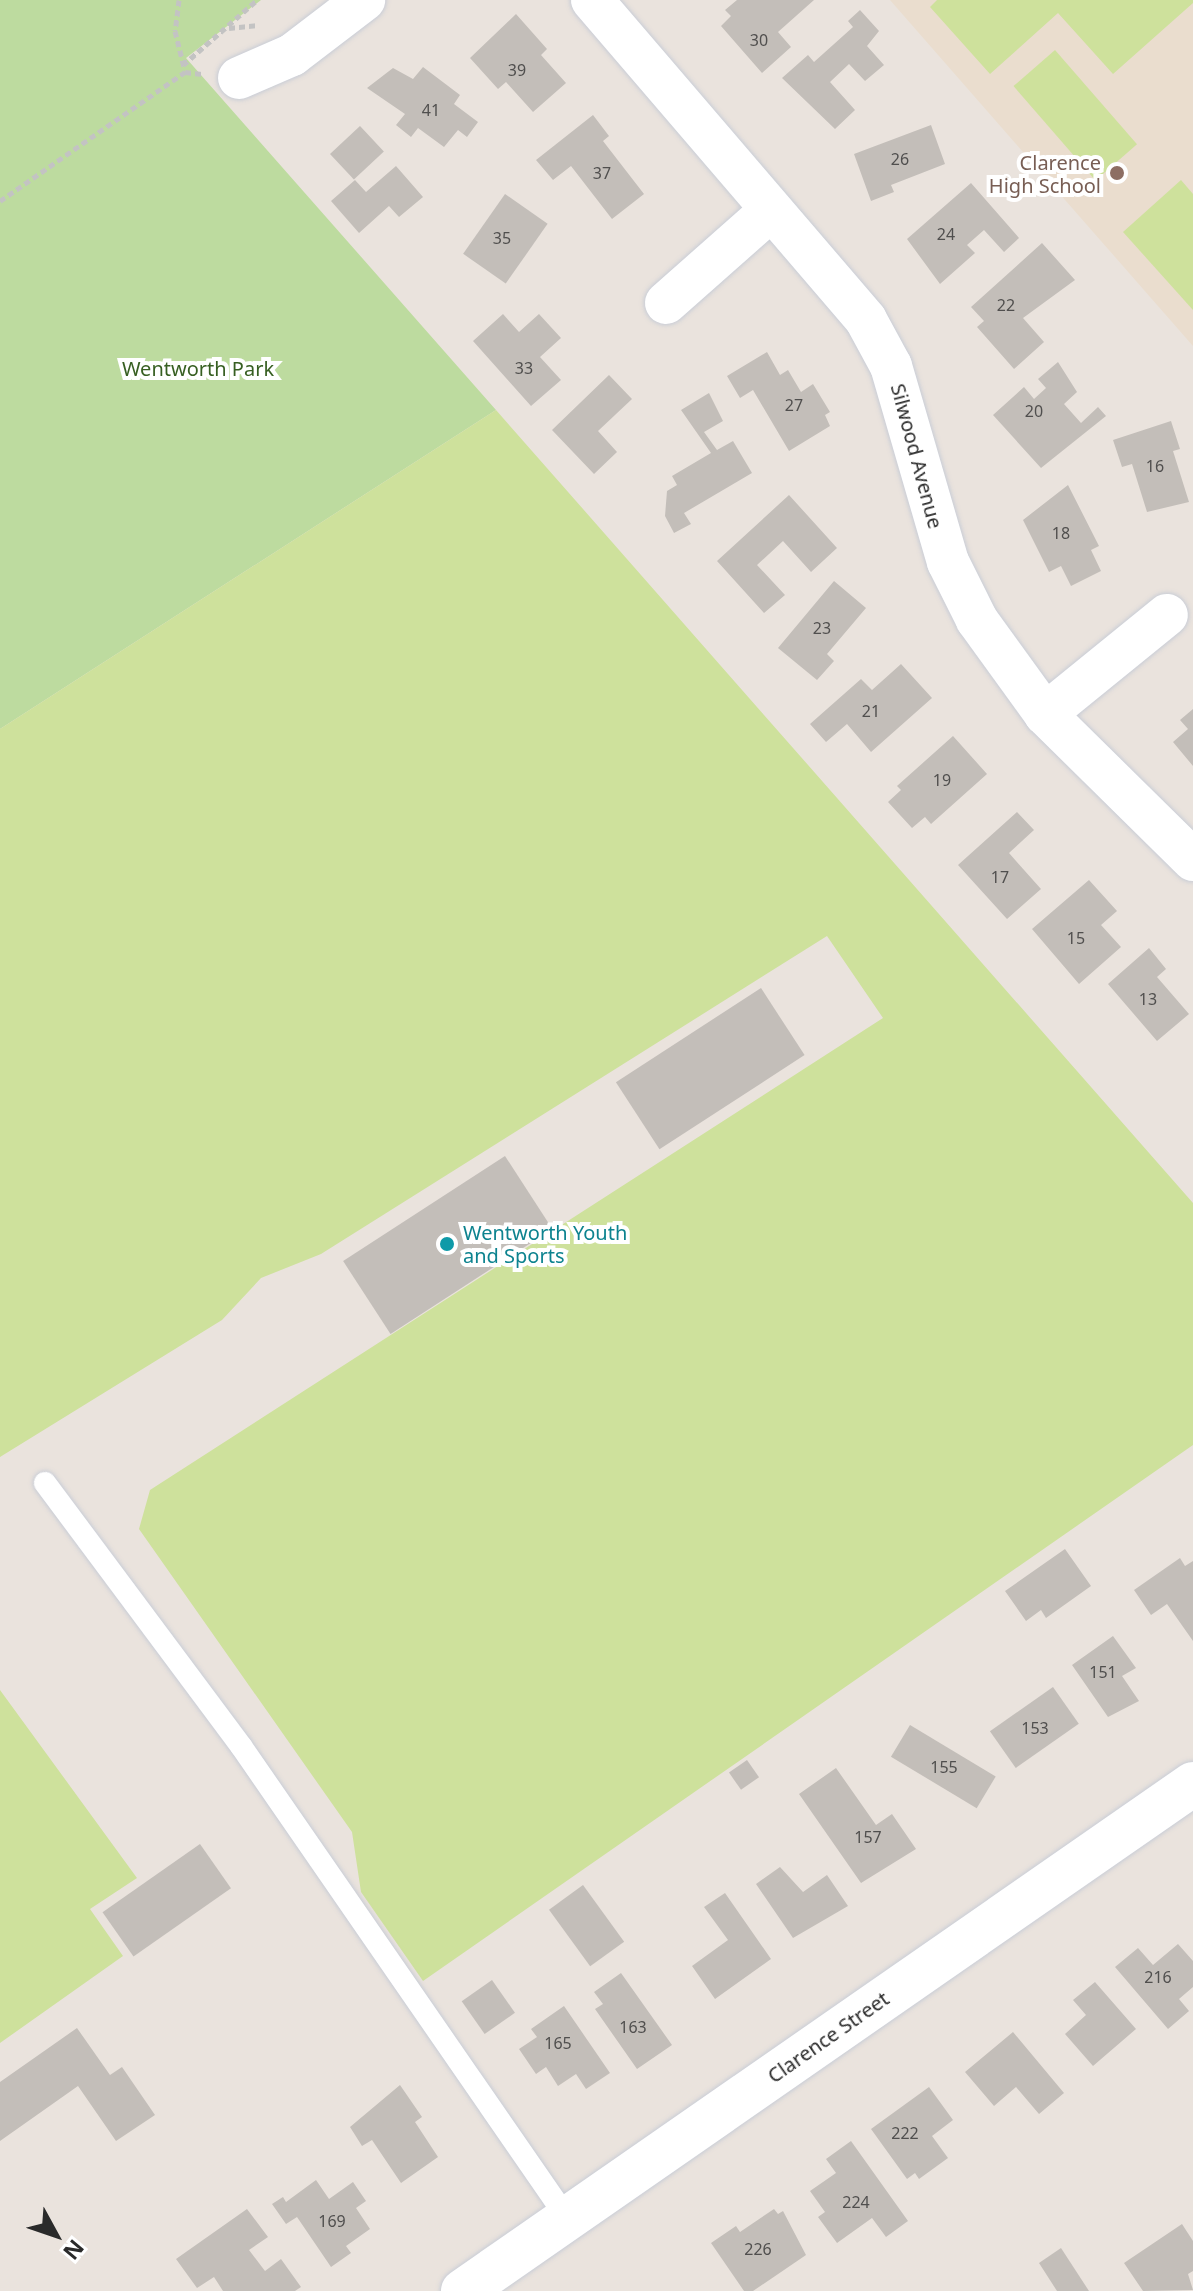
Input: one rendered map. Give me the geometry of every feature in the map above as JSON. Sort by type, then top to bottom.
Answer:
[{"type":"main road","name":"Clarence Street","points":[[463,2291],[1193,1784]]},
{"type":"street","points":[[239,78],[292,55],[364,0]]},
{"type":"street","name":"Silwood Avenue","points":[[592,0],[866,320],[891,366],[948,562],[977,620],[1045,714],[1193,860]]},
{"type":"street","points":[[666,303],[771,210]]},
{"type":"street","points":[[1045,714],[1167,615]]},
{"type":"lane","points":[[45,1483],[241,1746],[567,2218]]},
{"type":"path","points":[[0,201],[185,72],[175,31],[179,0]]},
{"type":"path","points":[[183,65],[257,0]]},
{"type":"shaded area","name":"Clarence High School","points":[[890,0],[1193,0],[1193,346]]},
{"type":"green space","name":"Wentworth Park","points":[[0,0],[261,0],[186,58],[496,410],[0,729]]},
{"type":"green space","points":[[937,0],[1193,0],[1193,3],[1113,74],[1058,13],[990,74],[930,7]]},
{"type":"green space","points":[[1055,50],[1137,144],[1095,180],[1013,86]]},
{"type":"green space","points":[[1181,180],[1193,194],[1193,310],[1123,232]]},
{"type":"green space","points":[[496,410],[1193,1203],[1193,1445],[423,1981],[361,1892],[352,1832],[139,1529],[150,1490],[883,1018],[827,936],[321,1254],[261,1278],[222,1320],[0,1457],[0,729]]},
{"type":"green space","points":[[0,1690],[137,1878],[90,1909],[123,1956],[0,2043]]},
{"type":"building","points":[[737,0],[814,0],[778,32],[791,47],[762,73],[721,26],[731,16],[725,10]]},
{"type":"building","points":[[860,10],[879,31],[867,46],[884,65],[865,81],[849,64],[830,82],[855,110],[835,129],[782,78],[808,55],[814,62],[853,27],[848,21]]},
{"type":"building","points":[[516,14],[547,49],[541,55],[566,83],[533,112],[506,82],[498,89],[470,58]]},
{"type":"building","points":[[423,67],[460,95],[454,104],[478,122],[467,137],[458,130],[444,147],[418,128],[411,137],[396,125],[405,114],[367,88],[393,68],[413,79]]},
{"type":"building","points":[[593,115],[609,136],[603,141],[644,194],[612,219],[571,166],[553,180],[536,160]]},
{"type":"building","points":[[931,125],[945,164],[891,185],[894,192],[871,201],[854,154]]},
{"type":"building","points":[[360,126],[384,152],[354,180],[330,154]]},
{"type":"building","points":[[396,166],[423,197],[399,217],[389,206],[359,233],[331,201],[355,180],[366,192]]},
{"type":"building","points":[[971,183],[1019,238],[1004,252],[984,230],[967,245],[975,253],[940,284],[907,239]]},
{"type":"building","points":[[505,194],[548,224],[506,284],[463,254]]},
{"type":"building","points":[[1042,243],[1075,280],[1023,318],[1044,342],[1014,369],[977,327],[984,321],[971,307]]},
{"type":"building","points":[[503,314],[519,332],[539,314],[561,338],[540,357],[561,380],[531,406],[473,341]]},
{"type":"building","points":[[767,352],[780,375],[788,370],[801,392],[813,384],[830,412],[825,415],[830,426],[789,451],[753,390],[740,398],[727,376]]},
{"type":"building","points":[[1058,362],[1077,392],[1064,404],[1081,423],[1098,407],[1106,416],[1041,468],[993,415],[1024,387],[1034,399],[1046,388],[1038,379]]},
{"type":"building","points":[[609,375],[632,399],[598,431],[617,452],[594,474],[552,430]]},
{"type":"building","points":[[709,393],[723,421],[704,432],[717,450],[733,441],[752,473],[684,513],[691,524],[674,533],[665,516],[667,491],[677,485],[672,476],[711,453],[681,410]]},
{"type":"building","points":[[1171,421],[1180,449],[1173,451],[1189,502],[1147,512],[1132,464],[1122,467],[1113,440]]},
{"type":"building","points":[[1068,485],[1099,546],[1091,550],[1101,571],[1071,586],[1061,566],[1049,572],[1023,520]]},
{"type":"building","points":[[789,495],[837,548],[811,572],[783,541],[757,565],[785,595],[764,613],[717,561]]},
{"type":"building","points":[[834,581],[866,608],[827,654],[834,661],[817,680],[778,648]]},
{"type":"building","points":[[901,664],[932,698],[871,752],[847,724],[826,742],[810,724],[861,679],[872,690]]},
{"type":"building","points":[[1193,709],[1193,766],[1173,742],[1188,729],[1180,720]]},
{"type":"building","points":[[953,736],[987,774],[931,824],[925,817],[912,828],[888,802],[901,790],[897,786]]},
{"type":"building","points":[[1017,812],[1034,830],[1009,853],[1041,889],[1007,919],[958,865]]},
{"type":"building","points":[[1089,880],[1117,911],[1101,925],[1121,947],[1079,984],[1032,929]]},
{"type":"building","points":[[1149,948],[1166,969],[1157,977],[1189,1014],[1157,1041],[1108,984]]},
{"type":"building","points":[[761,988],[805,1055],[659,1149],[616,1082]]},
{"type":"building","name":"Wentworth Youth and Sports","points":[[505,1156],[552,1229],[391,1334],[343,1261]]},
{"type":"building","points":[[1065,1549],[1091,1586],[1046,1618],[1041,1610],[1026,1621],[1005,1591]]},
{"type":"building","points":[[1180,1558],[1185,1566],[1193,1561],[1193,1641],[1167,1604],[1151,1615],[1134,1590]]},
{"type":"building","points":[[1113,1636],[1136,1668],[1122,1676],[1139,1701],[1108,1717],[1072,1665]]},
{"type":"building","points":[[1053,1687],[1079,1724],[1016,1768],[990,1731]]},
{"type":"building","points":[[910,1725],[996,1777],[977,1808],[891,1757]]},
{"type":"building","points":[[747,1760],[759,1777],[741,1790],[729,1773]]},
{"type":"building","points":[[836,1768],[876,1825],[892,1814],[916,1849],[861,1883],[799,1794]]},
{"type":"building","points":[[200,1844],[231,1888],[133,1956],[103,1912]]},
{"type":"building","points":[[780,1867],[803,1892],[827,1875],[848,1906],[793,1938],[756,1884]]},
{"type":"building","points":[[583,1885],[624,1942],[590,1966],[549,1910]]},
{"type":"building","points":[[725,1893],[771,1959],[715,1999],[692,1966],[728,1940],[704,1907]]},
{"type":"building","points":[[1178,1944],[1193,1961],[1193,1987],[1179,1999],[1189,2011],[1168,2029],[1115,1967],[1138,1948],[1153,1965]]},
{"type":"building","points":[[621,1973],[672,2045],[637,2069],[595,2009],[603,2004],[594,1992]]},
{"type":"building","points":[[492,1980],[515,2013],[485,2034],[462,2001]]},
{"type":"building","points":[[1095,1982],[1136,2029],[1093,2066],[1065,2034],[1086,2015],[1073,2000]]},
{"type":"building","points":[[564,2006],[610,2073],[586,2089],[576,2074],[558,2086],[546,2067],[536,2074],[519,2049],[537,2037],[531,2029]]},
{"type":"building","points":[[77,2028],[110,2075],[122,2067],[155,2115],[116,2141],[78,2086],[0,2141],[0,2082]]},
{"type":"building","points":[[1013,2032],[1064,2093],[1039,2114],[1016,2087],[994,2106],[965,2072]]},
{"type":"building","points":[[400,2085],[422,2117],[415,2122],[438,2157],[401,2183],[372,2140],[362,2146],[350,2127]]},
{"type":"building","points":[[929,2087],[953,2120],[932,2136],[948,2158],[919,2179],[915,2173],[907,2179],[871,2129]]},
{"type":"building","points":[[851,2141],[908,2221],[886,2237],[872,2218],[837,2243],[818,2217],[825,2212],[810,2191],[836,2173],[826,2159]]},
{"type":"building","points":[[316,2180],[329,2199],[353,2182],[366,2201],[356,2208],[370,2229],[346,2246],[351,2253],[331,2267],[297,2217],[286,2224],[272,2204],[283,2197],[286,2202]]},
{"type":"building","points":[[247,2209],[268,2237],[249,2250],[265,2271],[281,2259],[301,2287],[295,2291],[223,2291],[214,2277],[197,2288],[176,2259]]},
{"type":"building","points":[[774,2209],[778,2214],[783,2211],[806,2255],[753,2291],[744,2291],[711,2243],[736,2226],[740,2232]]},
{"type":"building","points":[[1182,2224],[1193,2241],[1193,2271],[1188,2274],[1193,2290],[1143,2291],[1124,2263]]},
{"type":"building","points":[[1061,2248],[1089,2291],[1057,2291],[1039,2263]]},
{"type":"place","name":"Clarence High School","points":[[1117,173]]},
{"type":"place","name":"Wentworth Youth and Sports","points":[[447,1244]]}]
